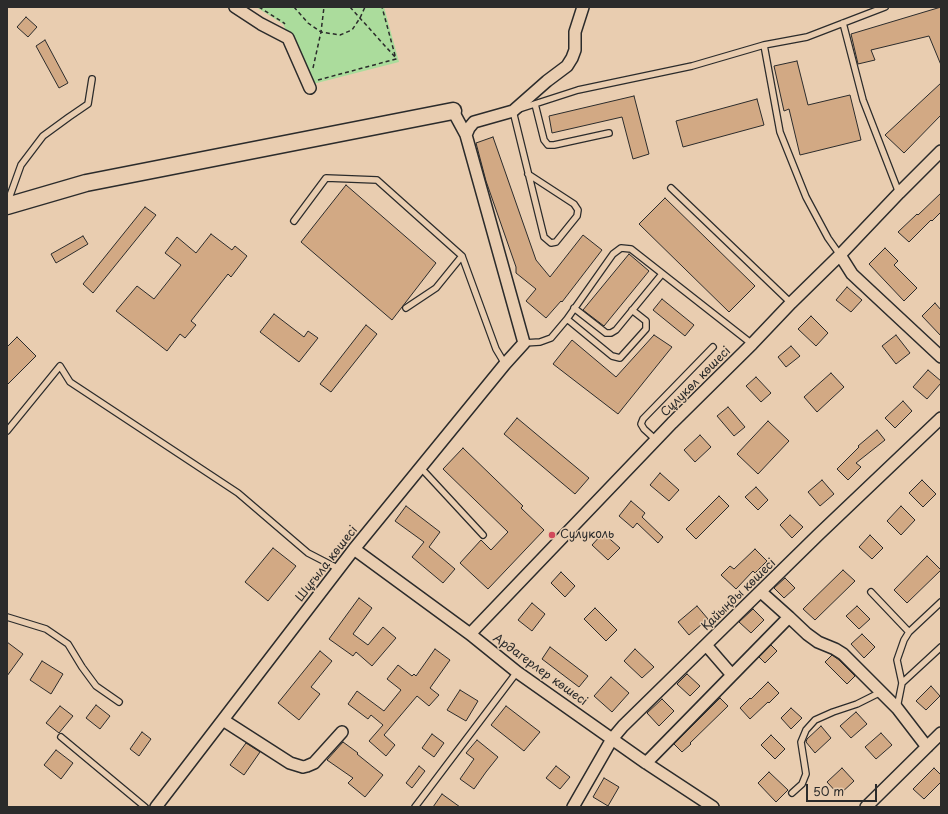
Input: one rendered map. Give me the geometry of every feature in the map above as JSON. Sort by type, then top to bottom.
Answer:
[{"type":"street","points":[[235,7],[261,24],[288,34],[312,85]]},
{"type":"street","points":[[466,135],[474,122],[513,111],[547,81],[567,66],[575,50],[575,32],[583,7]]},
{"type":"street","points":[[7,205],[86,183],[453,111],[466,135],[524,343]]},
{"type":"street","name":"Сұлукөл көшесі","points":[[470,634],[656,440],[941,151]]},
{"type":"street","points":[[840,255],[852,274],[941,357]]},
{"type":"street","name":"Шұғыла көшесі","points":[[156,807],[354,549],[505,364],[524,343]]},
{"type":"street","name":"Қайыңды көшесі","points":[[574,807],[612,739],[623,726],[818,535],[941,418]]},
{"type":"street","name":"Ардагерлер көшесі","points":[[354,549],[470,634],[518,672],[646,763],[713,807]]},
{"type":"street","points":[[761,592],[807,634],[818,642],[843,654],[897,708],[927,746]]},
{"type":"street","points":[[646,763],[789,617]]},
{"type":"street","points":[[706,645],[732,675]]},
{"type":"street","points":[[223,720],[290,763],[303,767],[314,763],[342,732]]},
{"type":"street","points":[[866,807],[941,733]]},
{"type":"lane","points":[[528,174],[574,204],[578,210],[577,216],[556,242],[551,243],[544,237],[528,174],[513,111],[578,90],[692,66],[764,45],[807,37],[885,7]]},
{"type":"lane","points":[[843,23],[863,100],[899,193]]},
{"type":"lane","points":[[764,45],[780,132],[806,197],[828,238],[840,255]]},
{"type":"lane","points":[[7,205],[21,165],[43,136],[88,104],[92,79]]},
{"type":"lane","points":[[535,104],[544,140],[548,145],[609,133]]},
{"type":"lane","points":[[294,221],[326,178],[378,180],[462,256],[496,349],[505,364]]},
{"type":"lane","points":[[671,188],[791,303]]},
{"type":"lane","points":[[524,343],[540,342],[551,338],[614,254],[621,248],[631,249],[752,344]]},
{"type":"lane","points":[[406,308],[436,288],[462,256]]},
{"type":"lane","points":[[574,308],[606,333],[611,333],[616,330],[662,274]]},
{"type":"lane","points":[[566,319],[612,356],[620,358],[646,328],[646,321],[632,310]]},
{"type":"lane","points":[[656,440],[644,429],[641,424],[643,419],[713,347]]},
{"type":"lane","points":[[7,431],[60,366],[70,382],[238,493],[308,553],[339,569]]},
{"type":"lane","points":[[421,468],[483,534]]},
{"type":"lane","points":[[871,592],[909,632]]},
{"type":"lane","points":[[897,708],[902,683],[897,660],[904,640],[909,632],[941,602]]},
{"type":"lane","points":[[7,617],[46,629],[68,644],[96,686],[119,702]]},
{"type":"lane","points":[[902,683],[941,647]]},
{"type":"lane","points":[[415,807],[518,672]]},
{"type":"lane","points":[[792,793],[802,784],[806,774],[801,742],[806,730],[815,720],[857,704],[881,691]]},
{"type":"lane","points":[[61,737],[145,807]]},
{"type":"path","points":[[259,7],[284,23],[288,34]]},
{"type":"path","points":[[294,7],[308,23],[320,32],[340,35],[352,30],[360,18],[364,7]]},
{"type":"path","points":[[313,68],[324,7]]},
{"type":"path","points":[[350,7],[396,59]]},
{"type":"path","points":[[382,7],[396,59]]},
{"type":"path","points":[[312,85],[396,59]]},
{"type":"green space","points":[[256,7],[384,7],[399,62],[313,84],[283,24]]},
{"type":"building","points":[[941,7],[941,65],[929,36],[871,50],[875,60],[858,64],[851,34]]},
{"type":"building","points":[[26,17],[37,27],[28,37],[17,27]]},
{"type":"building","points":[[45,40],[68,83],[59,88],[36,46]]},
{"type":"building","points":[[797,61],[808,105],[850,95],[861,140],[800,155],[789,109],[784,111],[774,66]]},
{"type":"building","points":[[941,83],[941,115],[904,153],[885,135]]},
{"type":"building","points":[[634,96],[649,154],[633,159],[622,117],[552,133],[549,116]]},
{"type":"building","points":[[757,99],[764,125],[683,147],[676,121]]},
{"type":"building","points":[[493,137],[536,260],[550,277],[583,235],[602,250],[562,302],[561,301],[546,318],[526,301],[536,289],[516,273],[516,267],[486,181],[476,143]]},
{"type":"building","points":[[346,185],[436,263],[392,320],[301,242]]},
{"type":"building","points":[[941,193],[941,212],[909,242],[898,232]]},
{"type":"building","points":[[665,198],[755,286],[729,312],[639,224]]},
{"type":"building","points":[[145,207],[156,215],[93,293],[83,284]]},
{"type":"building","points":[[211,234],[232,250],[235,246],[247,256],[231,277],[228,274],[191,321],[196,325],[185,338],[180,334],[167,351],[116,311],[137,286],[154,299],[181,265],[165,253],[177,237],[196,253]]},
{"type":"building","points":[[83,236],[88,244],[56,263],[51,254]]},
{"type":"building","points":[[885,248],[898,261],[894,265],[917,288],[904,301],[869,264]]},
{"type":"building","points":[[629,254],[649,271],[604,326],[583,310]]},
{"type":"building","points":[[847,287],[862,300],[851,312],[836,300]]},
{"type":"building","points":[[662,299],[694,325],[685,336],[653,310]]},
{"type":"building","points":[[935,303],[941,310],[941,336],[922,316]]},
{"type":"building","points":[[274,314],[304,337],[308,331],[318,338],[299,362],[260,332]]},
{"type":"building","points":[[811,316],[828,333],[816,346],[798,329]]},
{"type":"building","points":[[366,325],[377,334],[331,392],[320,384]]},
{"type":"building","points":[[654,335],[672,347],[618,414],[553,364],[572,340],[616,377]]},
{"type":"building","points":[[896,335],[910,353],[896,364],[882,346]]},
{"type":"building","points":[[17,337],[36,356],[7,385],[7,347]]},
{"type":"building","points":[[791,346],[800,356],[786,367],[778,357]]},
{"type":"building","points":[[928,370],[941,381],[941,383],[927,399],[913,387]]},
{"type":"building","points":[[831,373],[844,387],[817,412],[804,397]]},
{"type":"building","points":[[756,377],[771,393],[761,402],[746,386]]},
{"type":"building","points":[[903,401],[912,411],[895,428],[885,418]]},
{"type":"building","points":[[728,407],[745,427],[734,436],[717,416]]},
{"type":"building","points":[[517,418],[589,478],[575,494],[504,434]]},
{"type":"building","points":[[768,421],[789,441],[758,474],[737,454]]},
{"type":"building","points":[[877,430],[885,440],[856,463],[861,467],[848,480],[837,469],[859,447],[858,446]]},
{"type":"building","points":[[700,435],[711,447],[695,462],[684,450]]},
{"type":"building","points":[[463,448],[523,506],[521,508],[544,530],[488,589],[460,563],[481,540],[491,550],[508,532],[443,469]]},
{"type":"building","points":[[660,473],[679,490],[669,501],[650,485]]},
{"type":"building","points":[[822,480],[834,494],[820,506],[808,492]]},
{"type":"building","points":[[922,480],[936,494],[923,507],[909,493]]},
{"type":"building","points":[[756,487],[768,500],[758,510],[745,497]]},
{"type":"building","points":[[719,496],[729,506],[696,539],[686,529]]},
{"type":"building","points":[[631,501],[645,513],[642,517],[663,537],[658,543],[637,523],[633,528],[619,516]]},
{"type":"building","points":[[406,506],[440,532],[429,547],[455,569],[443,583],[412,557],[424,542],[395,521]]},
{"type":"building","points":[[901,506],[915,520],[901,535],[887,521]]},
{"type":"building","points":[[790,515],[803,527],[792,538],[780,525]]},
{"type":"building","points":[[603,533],[620,548],[608,560],[592,545]]},
{"type":"building","points":[[870,535],[883,548],[872,559],[859,547]]},
{"type":"building","points":[[273,548],[296,566],[268,601],[245,582]]},
{"type":"building","points":[[755,549],[767,561],[755,573],[753,571],[736,589],[721,575],[730,566],[734,569]]},
{"type":"building","points":[[927,556],[941,570],[907,603],[894,590]]},
{"type":"building","points":[[843,570],[855,581],[815,620],[803,609]]},
{"type":"building","points":[[561,572],[575,586],[565,597],[551,583]]},
{"type":"building","points":[[785,578],[795,588],[784,598],[774,588]]},
{"type":"building","points":[[359,598],[372,608],[353,634],[368,645],[383,627],[396,638],[372,666],[356,652],[353,656],[329,639]]},
{"type":"building","points":[[532,603],[545,614],[532,631],[518,620]]},
{"type":"building","points":[[697,606],[708,619],[689,635],[678,622]]},
{"type":"building","points":[[857,606],[870,619],[859,629],[846,616]]},
{"type":"building","points":[[595,608],[617,630],[606,641],[584,619]]},
{"type":"building","points":[[753,609],[764,620],[751,633],[739,622]]},
{"type":"building","points":[[862,634],[875,647],[864,658],[851,644]]},
{"type":"building","points":[[7,642],[23,654],[7,676]]},
{"type":"building","points":[[771,645],[777,651],[765,663],[759,657]]},
{"type":"building","points":[[550,647],[588,676],[579,687],[542,659]]},
{"type":"building","points":[[435,649],[450,660],[430,688],[439,695],[429,706],[417,696],[384,735],[395,745],[386,756],[369,741],[383,725],[371,715],[368,719],[348,704],[357,691],[384,711],[401,690],[387,679],[398,665],[412,676],[414,674],[416,676]]},
{"type":"building","points":[[635,649],[654,667],[642,678],[624,661]]},
{"type":"building","points":[[320,651],[332,661],[311,687],[320,694],[299,720],[278,703]]},
{"type":"building","points":[[832,655],[855,676],[847,684],[825,662]]},
{"type":"building","points":[[42,661],[63,674],[51,694],[30,680]]},
{"type":"building","points":[[687,674],[700,686],[690,696],[677,684]]},
{"type":"building","points":[[611,677],[629,693],[612,712],[594,696]]},
{"type":"building","points":[[768,682],[779,693],[750,719],[740,708]]},
{"type":"building","points":[[931,686],[940,696],[926,710],[916,701]]},
{"type":"building","points":[[460,690],[478,701],[466,721],[447,710]]},
{"type":"building","points":[[720,698],[728,706],[682,752],[674,744]]},
{"type":"building","points":[[662,699],[674,711],[659,726],[647,713]]},
{"type":"building","points":[[96,705],[110,716],[100,729],[86,718]]},
{"type":"building","points":[[60,706],[73,716],[59,733],[46,723]]},
{"type":"building","points":[[506,706],[540,732],[524,751],[491,725]]},
{"type":"building","points":[[791,708],[802,718],[791,729],[781,718]]},
{"type":"building","points":[[856,712],[867,724],[851,738],[840,726]]},
{"type":"building","points":[[821,726],[831,738],[815,753],[806,742],[807,739]]},
{"type":"building","points":[[142,732],[151,739],[139,756],[130,749]]},
{"type":"building","points":[[881,733],[892,745],[876,759],[865,747]]},
{"type":"building","points":[[432,734],[444,743],[434,757],[422,748]]},
{"type":"building","points":[[771,735],[785,749],[775,759],[761,745]]},
{"type":"building","points":[[477,740],[498,757],[474,789],[460,779],[474,759],[466,753]]},
{"type":"building","points":[[343,742],[383,775],[365,797],[348,783],[353,778],[327,760]]},
{"type":"building","points":[[246,743],[260,752],[244,775],[230,765]]},
{"type":"building","points":[[56,750],[73,763],[61,779],[44,765]]},
{"type":"building","points":[[419,766],[425,771],[412,788],[406,783]]},
{"type":"building","points":[[556,766],[570,777],[560,789],[546,778]]},
{"type":"building","points":[[842,768],[854,781],[839,795],[827,782]]},
{"type":"building","points":[[934,768],[941,775],[941,782],[924,799],[913,789]]},
{"type":"building","points":[[769,772],[788,790],[776,802],[758,783]]},
{"type":"building","points":[[604,778],[619,787],[608,806],[593,797]]},
{"type":"building","points":[[442,794],[460,807],[433,807]]},
{"type":"place","name":"Сулуколь","points":[[552,535]]}]
